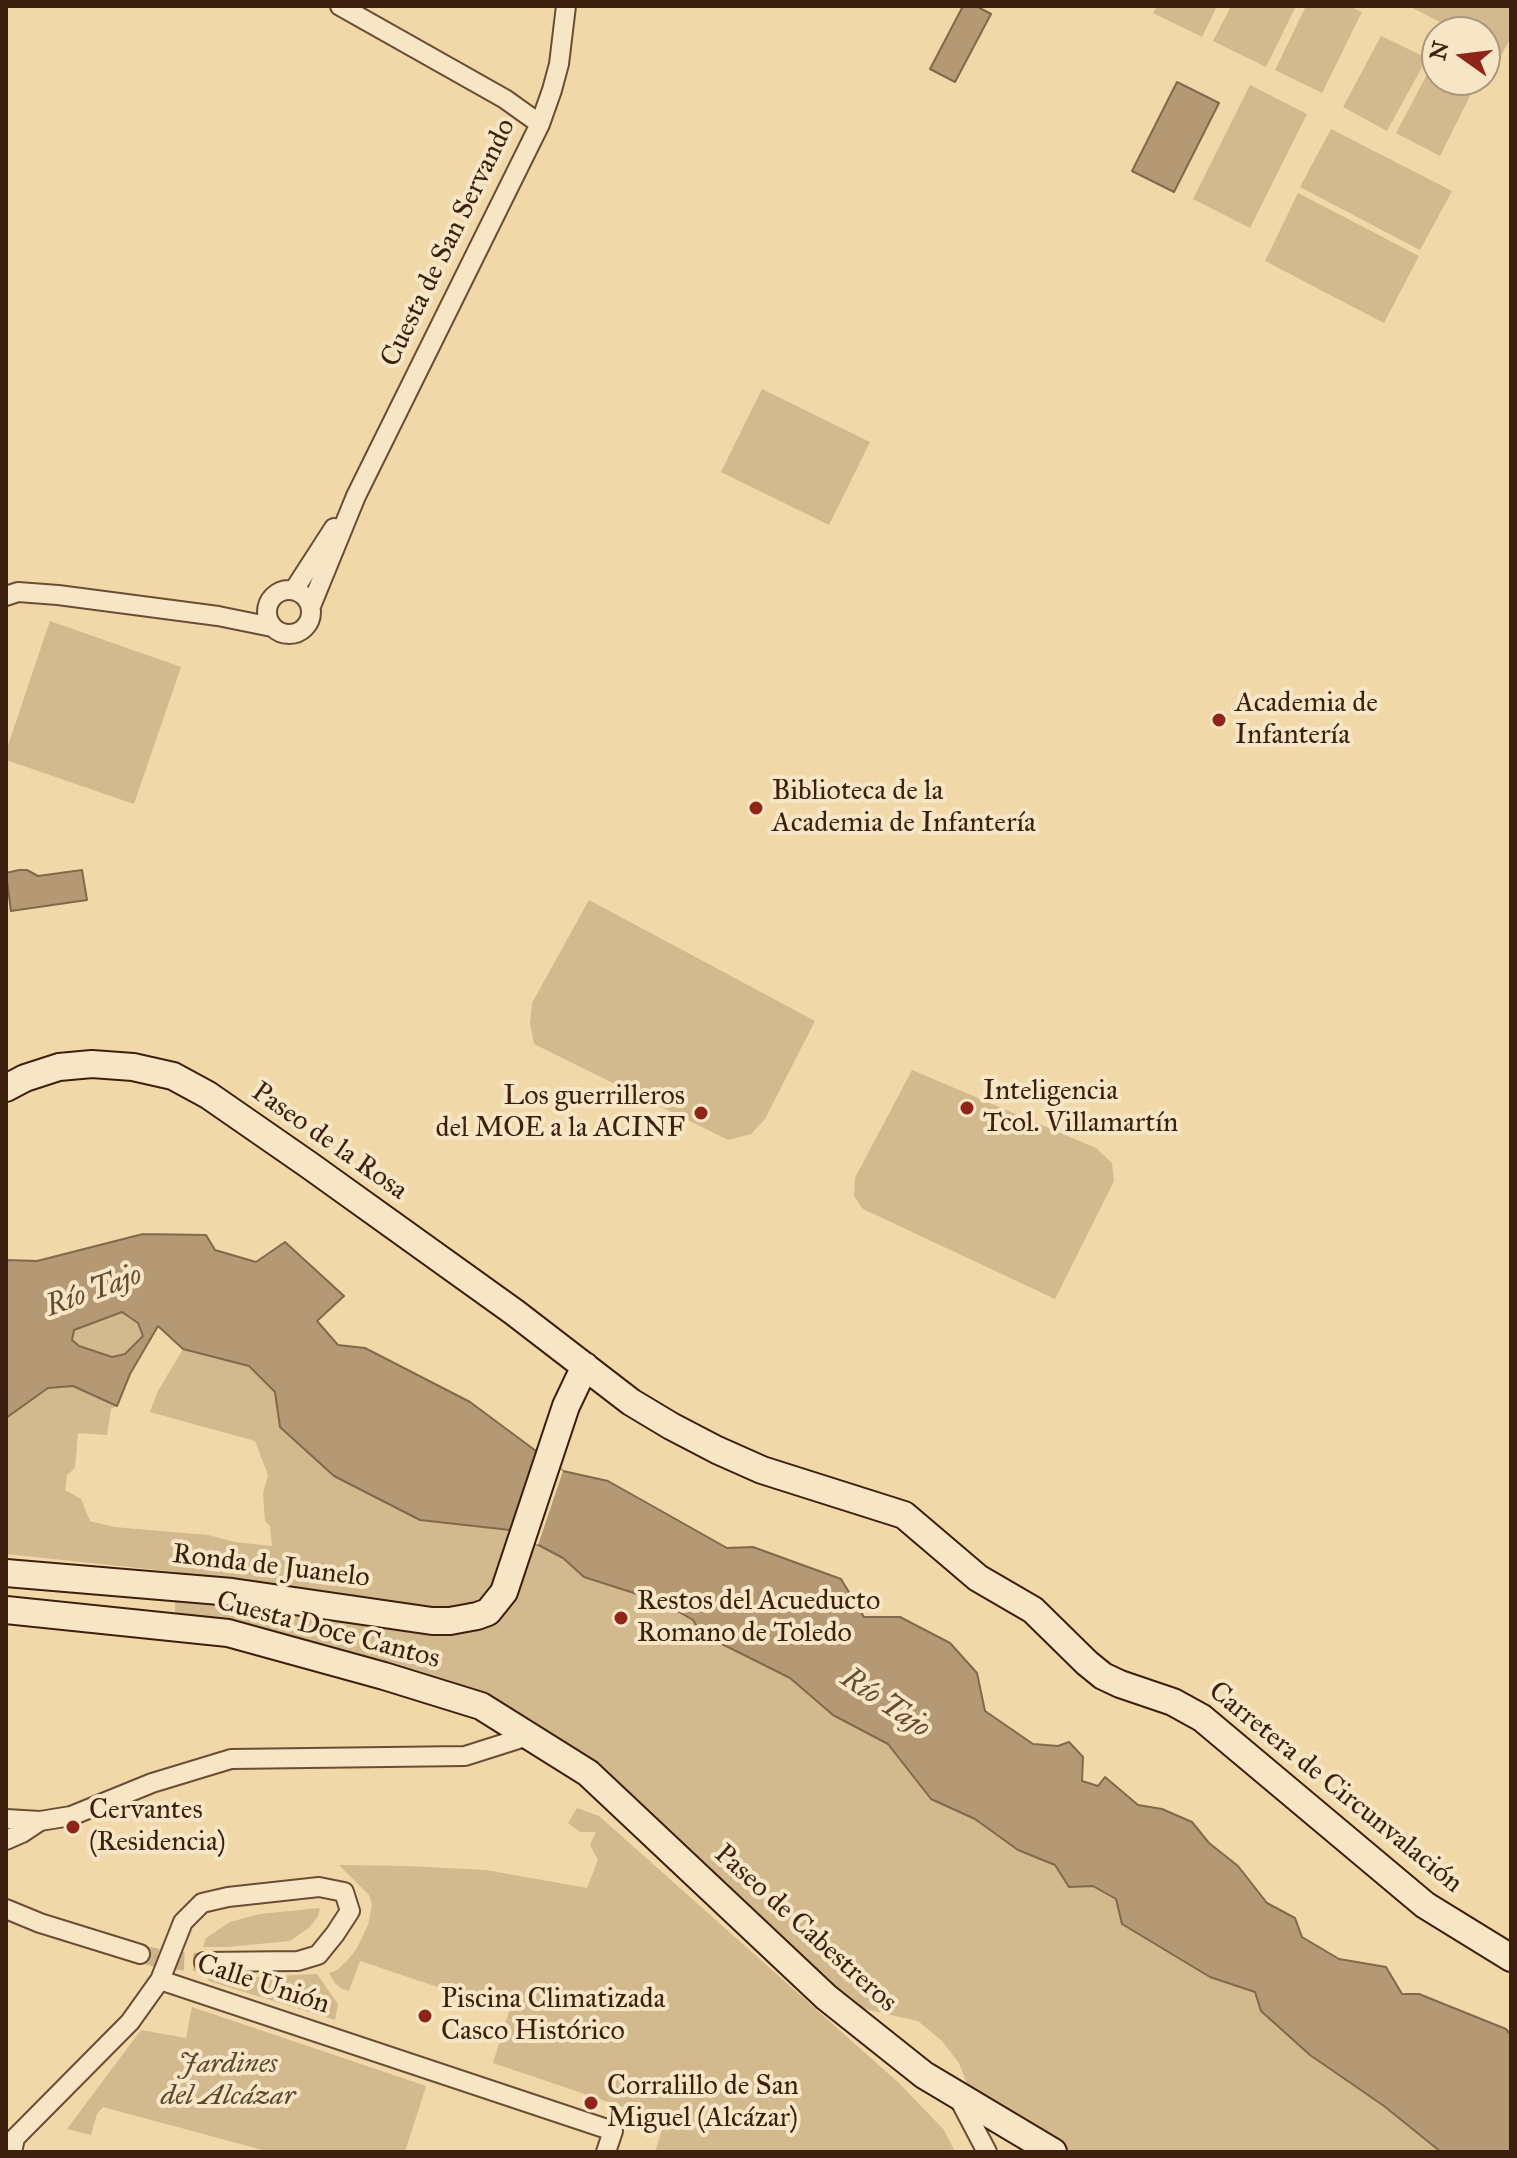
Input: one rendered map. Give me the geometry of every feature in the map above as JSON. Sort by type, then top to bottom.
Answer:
[{"type":"street","points":[[340,6],[505,99],[540,124]]},
{"type":"street","name":"Cuesta de San Servando","points":[[356,496],[540,124],[559,64],[566,6]]},
{"type":"street","points":[[6,596],[18,592],[58,595],[218,616],[272,627],[282,634],[294,635],[305,629],[311,619],[311,606],[356,496]]},
{"type":"street","points":[[294,590],[356,496]]},
{"type":"street","points":[[272,627],[267,616],[268,605],[274,596],[283,591],[294,590],[305,596],[311,606]]},
{"type":"street","points":[[218,616],[268,605]]},
{"type":"street","name":"Paseo de la Rosa","points":[[6,1088],[59,1067],[92,1064],[133,1067],[173,1076],[208,1095],[309,1165],[533,1325],[585,1366]]},
{"type":"street","name":"Ronda de Juanelo","points":[[6,1573],[232,1592],[432,1621],[464,1619],[488,1612],[504,1592],[509,1580],[566,1406],[585,1366]]},
{"type":"street","name":"Carretera de Circunvalación","points":[[585,1366],[631,1402],[738,1460],[904,1515],[978,1578],[1033,1610],[1103,1676],[1173,1702],[1202,1718],[1425,1905],[1511,1958]]},
{"type":"street","name":"Cuesta Doce Cantos","points":[[6,1610],[228,1633],[481,1706],[528,1736]]},
{"type":"street","points":[[6,1819],[40,1821],[71,1816],[152,1783],[231,1759],[465,1756],[528,1736]]},
{"type":"street","name":"Paseo de Cabestreros","points":[[528,1736],[588,1773],[826,1997],[924,2075],[1053,2152]]},
{"type":"street","points":[[6,1840],[40,1821]]},
{"type":"street","name":"Calle Unión","points":[[204,1962],[298,1961],[318,1955],[350,1911],[344,1892],[319,1887],[228,1897],[202,1903],[183,1922],[160,1980],[613,2131],[606,2152]]},
{"type":"street","points":[[6,1909],[40,1923],[140,1954]]},
{"type":"street","points":[[12,2152],[15,2138],[130,2022],[160,1980]]},
{"type":"street","points":[[957,2094],[987,2152]]},
{"type":"green space","points":[[1157,6],[1217,6],[1202,37],[1153,13]]},
{"type":"green space","points":[[1231,6],[1296,6],[1266,67],[1213,41]]},
{"type":"green space","points":[[1306,6],[1349,6],[1362,12],[1322,93],[1275,70]]},
{"type":"green space","points":[[1409,6],[1511,6],[1511,37],[1502,54],[1501,16],[1428,16]]},
{"type":"green space","points":[[1381,36],[1421,55],[1421,69],[1387,131],[1343,107]]},
{"type":"green space","points":[[1250,85],[1307,114],[1250,228],[1193,199]]},
{"type":"green space","points":[[1421,86],[1421,96],[1470,96],[1440,156],[1396,133]]},
{"type":"green space","points":[[1331,129],[1452,191],[1420,250],[1300,187]]},
{"type":"green space","points":[[1298,193],[1419,256],[1384,323],[1265,261]]},
{"type":"green space","points":[[762,389],[870,442],[829,525],[721,472]]},
{"type":"green space","points":[[50,621],[181,667],[134,804],[6,760],[6,751]]},
{"type":"green space","points":[[589,900],[815,1021],[765,1119],[751,1134],[728,1140],[534,1044],[530,1024],[532,1003]]},
{"type":"green space","points":[[912,1070],[1096,1148],[1112,1163],[1114,1181],[1055,1299],[863,1209],[854,1196],[855,1178]]},
{"type":"green space","points":[[123,1312],[138,1323],[143,1336],[125,1354],[112,1357],[79,1346],[72,1340],[74,1330]]},
{"type":"green space","points":[[183,1349],[249,1366],[275,1392],[280,1427],[420,1520],[510,1530],[563,1558],[585,1577],[662,1602],[694,1620],[702,1634],[790,1678],[833,1715],[889,1744],[931,1799],[975,1819],[1018,1850],[1055,1865],[1069,1887],[1093,1886],[1116,1899],[1210,1977],[1255,1992],[1262,2011],[1441,2152],[1071,2152],[968,2086],[959,2063],[942,2041],[918,2021],[856,2007],[590,1760],[496,1701],[245,1624],[175,1614],[176,1572],[6,1554],[6,1418],[48,1388],[73,1386],[117,1406],[111,1409],[107,1435],[78,1433],[75,1468],[67,1475],[65,1490],[81,1499],[90,1521],[114,1527],[208,1535],[272,1546],[270,1526],[265,1521],[263,1493],[268,1475],[255,1441],[150,1412],[158,1391]]},
{"type":"green space","points":[[577,1808],[599,1816],[900,2084],[944,2130],[955,2152],[655,2152],[665,2121],[493,2063],[509,2011],[360,1961],[349,1991],[335,1983],[329,1973],[337,1970],[357,1948],[368,1925],[372,1905],[369,1895],[339,1865],[486,1870],[587,1888],[598,1860],[590,1845],[596,1832],[580,1832],[568,1823]]},
{"type":"green space","points":[[320,1908],[310,1927],[290,1941],[203,1947],[206,1938],[230,1922],[260,1914]]},
{"type":"green space","points":[[205,1973],[238,1978],[317,1974],[338,2004],[335,2020],[209,1981]]},
{"type":"green space","name":"Jardines del Alcázar","points":[[192,2007],[426,2086],[405,2152],[270,2152],[103,2107],[97,2114],[91,2135],[67,2129],[141,2030],[186,2038]]},
{"type":"water","points":[[963,6],[976,6],[991,14],[955,82],[930,69]]},
{"type":"water","points":[[1177,82],[1219,103],[1174,192],[1132,171]]},
{"type":"water","points":[[27,870],[38,876],[82,870],[87,900],[11,911],[6,873]]},
{"type":"water","name":"Río Tajo","points":[[143,1234],[206,1235],[215,1250],[256,1262],[285,1242],[344,1296],[317,1321],[338,1345],[365,1348],[470,1402],[563,1471],[608,1481],[727,1548],[753,1547],[841,1579],[864,1617],[900,1617],[950,1643],[977,1673],[985,1711],[1033,1744],[1058,1746],[1069,1742],[1083,1757],[1082,1781],[1098,1786],[1105,1777],[1138,1805],[1162,1809],[1192,1822],[1209,1843],[1238,1866],[1267,1903],[1295,1918],[1302,1937],[1339,1959],[1386,1967],[1402,1994],[1419,1994],[1506,2029],[1511,2035],[1511,2152],[1441,2152],[1384,2106],[1310,2055],[1261,2011],[1255,1992],[1210,1977],[1122,1924],[1116,1899],[1093,1886],[1069,1887],[1055,1865],[1018,1850],[975,1819],[931,1799],[888,1744],[833,1715],[790,1678],[702,1634],[693,1620],[662,1602],[584,1577],[563,1558],[510,1530],[420,1520],[334,1476],[280,1427],[275,1392],[249,1366],[183,1349],[158,1326],[130,1374],[117,1406],[73,1386],[48,1388],[6,1418],[6,1260],[37,1261]],"holes":[[[122,1312],[138,1323],[143,1336],[125,1354],[112,1357],[79,1346],[72,1340],[74,1330]]]},
{"type":"pier","points":[[541,1454],[563,1471],[538,1545],[516,1533]]},
{"type":"tunnel","points":[[140,1954],[173,1961],[204,1962]]},
{"type":"place","name":"Academia de Infantería","points":[[1219,720]]},
{"type":"place","name":"Biblioteca de la Academia de Infantería","points":[[756,808]]},
{"type":"place","name":"Inteligencia Tcol. Villamartín","points":[[967,1108]]},
{"type":"place","name":"Los guerrilleros del MOE a la ACINF","points":[[701,1113]]},
{"type":"place","name":"Restos del Acueducto Romano de Toledo","points":[[621,1618]]},
{"type":"place","name":"Cervantes (Residencia)","points":[[73,1827]]},
{"type":"place","name":"Piscina Climatizada Casco Histórico","points":[[425,2016]]},
{"type":"place","name":"Corralillo de San Miguel (Alcázar)","points":[[591,2103]]}]
